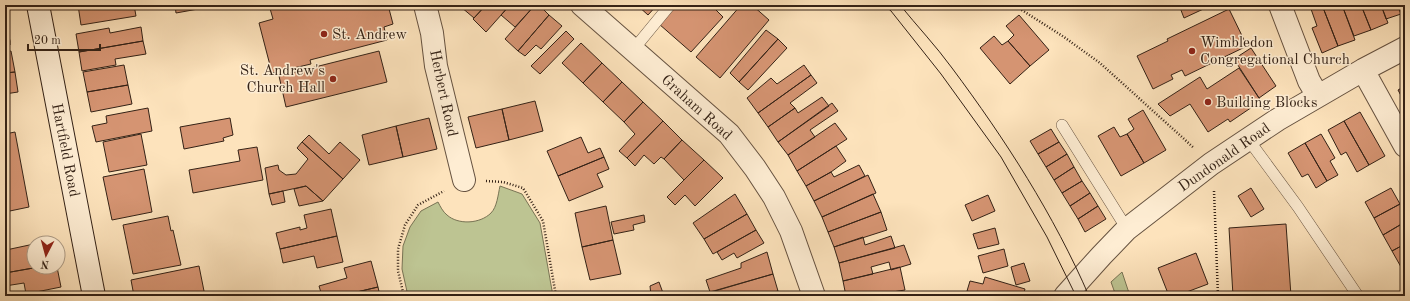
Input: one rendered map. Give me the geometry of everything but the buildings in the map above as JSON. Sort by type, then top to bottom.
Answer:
[{"type":"street","name":"Hartfield Road","points":[[38,5],[94,296]]},
{"type":"street","name":"Herbert Road","points":[[425,5],[432,33],[436,66],[464,180]]},
{"type":"street","name":"Graham Road","points":[[582,5],[729,134],[755,168],[774,198],[791,230],[814,296]]},
{"type":"street","points":[[1280,5],[1309,81],[1318,96]]},
{"type":"street","name":"Dundonald Road","points":[[1065,296],[1127,229],[1211,164],[1248,139],[1318,96],[1405,48]]},
{"type":"street","points":[[1363,70],[1405,146]]},
{"type":"lane","points":[[633,50],[670,5]]},
{"type":"lane","points":[[1062,125],[1127,229]]},
{"type":"lane","points":[[1248,139],[1298,207],[1358,296]]},
{"type":"path","points":[[1014,5],[1064,37],[1100,63],[1211,164],[1215,193],[1218,296]]},
{"type":"path","points":[[404,296],[398,270],[398,249],[405,225],[418,205],[464,180],[503,182],[523,188],[543,221],[556,296]]},
{"type":"green space","points":[[500,186],[522,194],[540,223],[553,296],[408,296],[402,269],[403,246],[410,227],[421,211],[438,202],[446,214],[452,218],[463,222],[475,221],[486,217],[495,208]]},
{"type":"green space","points":[[1122,272],[1130,296],[1116,296],[1111,282]]},
{"type":"tram line","points":[[884,5],[891,11],[941,74],[1001,157],[1047,237],[1076,296]]},
{"type":"tram line","points":[[900,5],[946,60],[991,122],[1044,207],[1089,296]]},
{"type":"place","name":"St. Andrew","points":[[324,34]]},
{"type":"place","name":"Wimbledon Congregational Church","points":[[1192,51]]},
{"type":"place","name":"St. Andrew's Church Hall","points":[[333,79]]},
{"type":"place","name":"Building Blocks","points":[[1208,102]]}]
